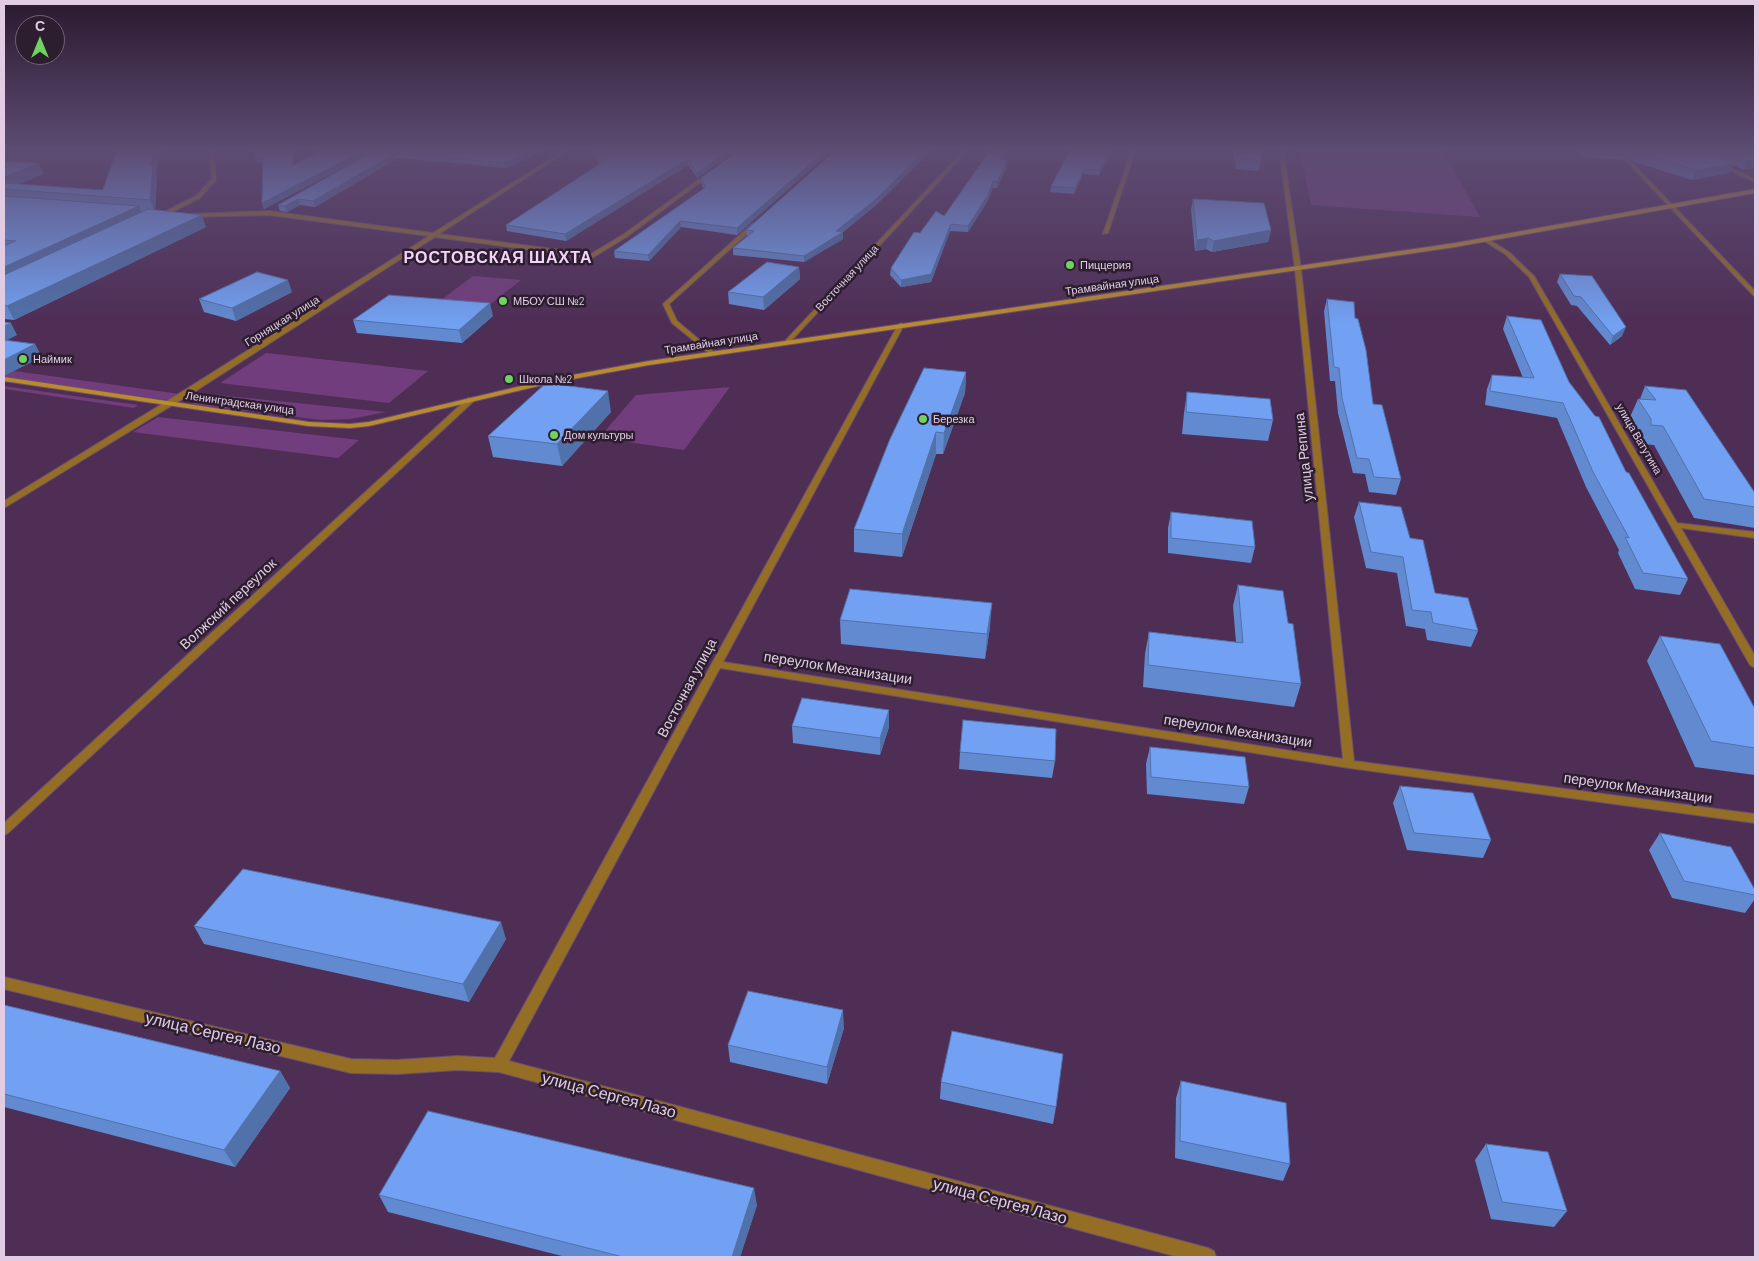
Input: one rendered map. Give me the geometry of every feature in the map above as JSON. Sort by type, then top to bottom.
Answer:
[{"type":"street","points":[[160,216],[176,208]]},
{"type":"street","points":[[269,213],[277,208]]},
{"type":"street","name":"Горняцкая улица","points":[[4,505],[168,405],[478,208]]},
{"type":"street","points":[[150,218],[160,216],[269,213],[592,256],[626,235],[663,208]]},
{"type":"street","name":"Восточная улица","points":[[788,341],[912,208]]},
{"type":"street","points":[[1105,233],[1114,208]]},
{"type":"street","name":"улица Репина","points":[[1289,208],[1298,269],[1349,764]]},
{"type":"street","name":"Трамвайная улица","points":[[471,400],[570,378],[712,353],[1298,269],[1486,240],[1668,208]]},
{"type":"street","points":[[1674,208],[1755,294]]},
{"type":"street","points":[[712,353],[674,322],[666,304],[759,220]]},
{"type":"street","name":"улица Ватутина","points":[[1486,240],[1520,264],[1531,276],[1755,665]]},
{"type":"street","name":"Восточная улица","points":[[499,1065],[901,325]]},
{"type":"street","name":"Ленинградская улица","points":[[4,379],[168,405],[309,424],[350,426],[398,419],[471,400]]},
{"type":"street","name":"Волжский переулок","points":[[4,830],[471,400]]},
{"type":"street","points":[[1676,525],[1755,535]]},
{"type":"street","name":"переулок Механизации","points":[[717,664],[1349,764],[1755,819]]},
{"type":"street","name":"улица Сергея Лазо","points":[[4,983],[352,1066],[398,1067],[458,1063],[499,1065],[1208,1257]]},
{"type":"shaded area","points":[[1351,208],[1475,208],[1480,217]]},
{"type":"shaded area","points":[[473,276],[521,280],[483,310],[433,306]]},
{"type":"shaded area","points":[[266,353],[428,371],[389,403],[220,383]]},
{"type":"shaded area","points":[[7,370],[180,394],[168,400],[5,378]]},
{"type":"shaded area","points":[[4,386],[138,405],[134,408],[4,389]]},
{"type":"shaded area","points":[[730,387],[684,450],[599,438],[636,395]]},
{"type":"shaded area","points":[[208,394],[386,412],[351,419],[321,420],[192,404]]},
{"type":"shaded area","points":[[158,417],[359,440],[338,458],[133,432]]},
{"type":"building","points":[[4,208],[135,208],[4,267],[4,246],[16,241],[4,240]]},
{"type":"building","points":[[532,208],[608,208],[565,234],[506,225]]},
{"type":"building","points":[[676,208],[760,208],[737,228],[680,221],[648,255],[614,251]]},
{"type":"building","points":[[771,208],[865,208],[836,231],[843,232],[804,256],[733,248],[754,231],[746,230]]},
{"type":"building","points":[[950,208],[980,208],[968,226],[951,224],[931,274],[901,280],[891,268],[914,232],[920,233],[936,211],[944,216]]},
{"type":"building","points":[[1194,208],[1265,208],[1271,230],[1214,241],[1208,238],[1197,240]]},
{"type":"building","points":[[148,209],[202,215],[7,306],[4,305],[4,275]]},
{"type":"building","points":[[767,262],[799,267],[763,297],[728,292]]},
{"type":"building","points":[[257,272],[288,280],[232,308],[199,299]]},
{"type":"building","points":[[1560,274],[1592,276],[1626,327],[1613,336],[1581,297],[1574,296]]},
{"type":"building","points":[[389,295],[490,303],[459,330],[353,320]]},
{"type":"building","points":[[1327,299],[1354,302],[1355,318],[1358,319],[1366,350],[1373,404],[1382,405],[1401,479],[1374,477],[1369,459],[1357,458],[1342,398],[1339,368],[1334,367]]},
{"type":"building","points":[[1507,316],[1541,320],[1569,382],[1595,416],[1599,417],[1626,472],[1629,473],[1688,579],[1643,573],[1625,537],[1629,538],[1593,472],[1563,403],[1490,391],[1492,375],[1534,378]]},
{"type":"building","points":[[4,340],[35,344],[4,360]]},
{"type":"building","points":[[924,368],[966,372],[944,433],[936,432],[902,534],[854,529],[890,439]]},
{"type":"building","points":[[546,383],[608,391],[557,444],[488,436]]},
{"type":"building","points":[[1645,386],[1686,390],[1755,493],[1755,507],[1704,499],[1663,426],[1651,425],[1651,419],[1638,399],[1656,400]]},
{"type":"building","points":[[1187,392],[1270,399],[1273,420],[1186,412]]},
{"type":"building","points":[[1359,502],[1401,507],[1410,538],[1423,540],[1435,593],[1468,598],[1478,631],[1433,623],[1431,612],[1412,610],[1403,557],[1371,552]]},
{"type":"building","points":[[1171,512],[1252,521],[1255,547],[1171,538]]},
{"type":"building","points":[[1238,585],[1283,591],[1288,623],[1293,624],[1301,684],[1148,665],[1149,632],[1243,643]]},
{"type":"building","points":[[850,589],[992,603],[987,634],[840,620]]},
{"type":"building","points":[[1660,636],[1720,644],[1755,709],[1755,748],[1711,741]]},
{"type":"building","points":[[802,698],[889,710],[880,738],[792,726]]},
{"type":"building","points":[[963,720],[1056,729],[1055,761],[960,752]]},
{"type":"building","points":[[1150,747],[1245,757],[1249,787],[1151,777]]},
{"type":"building","points":[[1400,786],[1473,793],[1491,840],[1414,833]]},
{"type":"building","points":[[1660,833],[1731,847],[1755,890],[1755,895],[1684,881]]},
{"type":"building","points":[[243,869],[501,922],[463,984],[194,926]]},
{"type":"building","points":[[748,991],[843,1010],[827,1067],[728,1045]]},
{"type":"building","points":[[4,1005],[280,1071],[224,1150],[4,1094]]},
{"type":"building","points":[[952,1031],[1063,1054],[1056,1107],[941,1082]]},
{"type":"building","points":[[1181,1081],[1286,1103],[1290,1164],[1180,1141]]},
{"type":"building","points":[[428,1111],[754,1188],[732,1257],[623,1257],[379,1195]]},
{"type":"building","points":[[1486,1144],[1548,1152],[1567,1211],[1502,1202]]},
{"type":"place","name":"Пиццерия","points":[[1070,265]]},
{"type":"place","name":"МБОУ СШ №2","points":[[503,301]]},
{"type":"place","name":"Наймик","points":[[23,359]]},
{"type":"place","name":"Школа №2","points":[[509,379]]},
{"type":"place","name":"Березка","points":[[923,419]]},
{"type":"place","name":"Дом культуры","points":[[554,435]]},
{"type":"district","name":"РОСТОВСКАЯ ШАХТА","points":[[498,258]]}]
